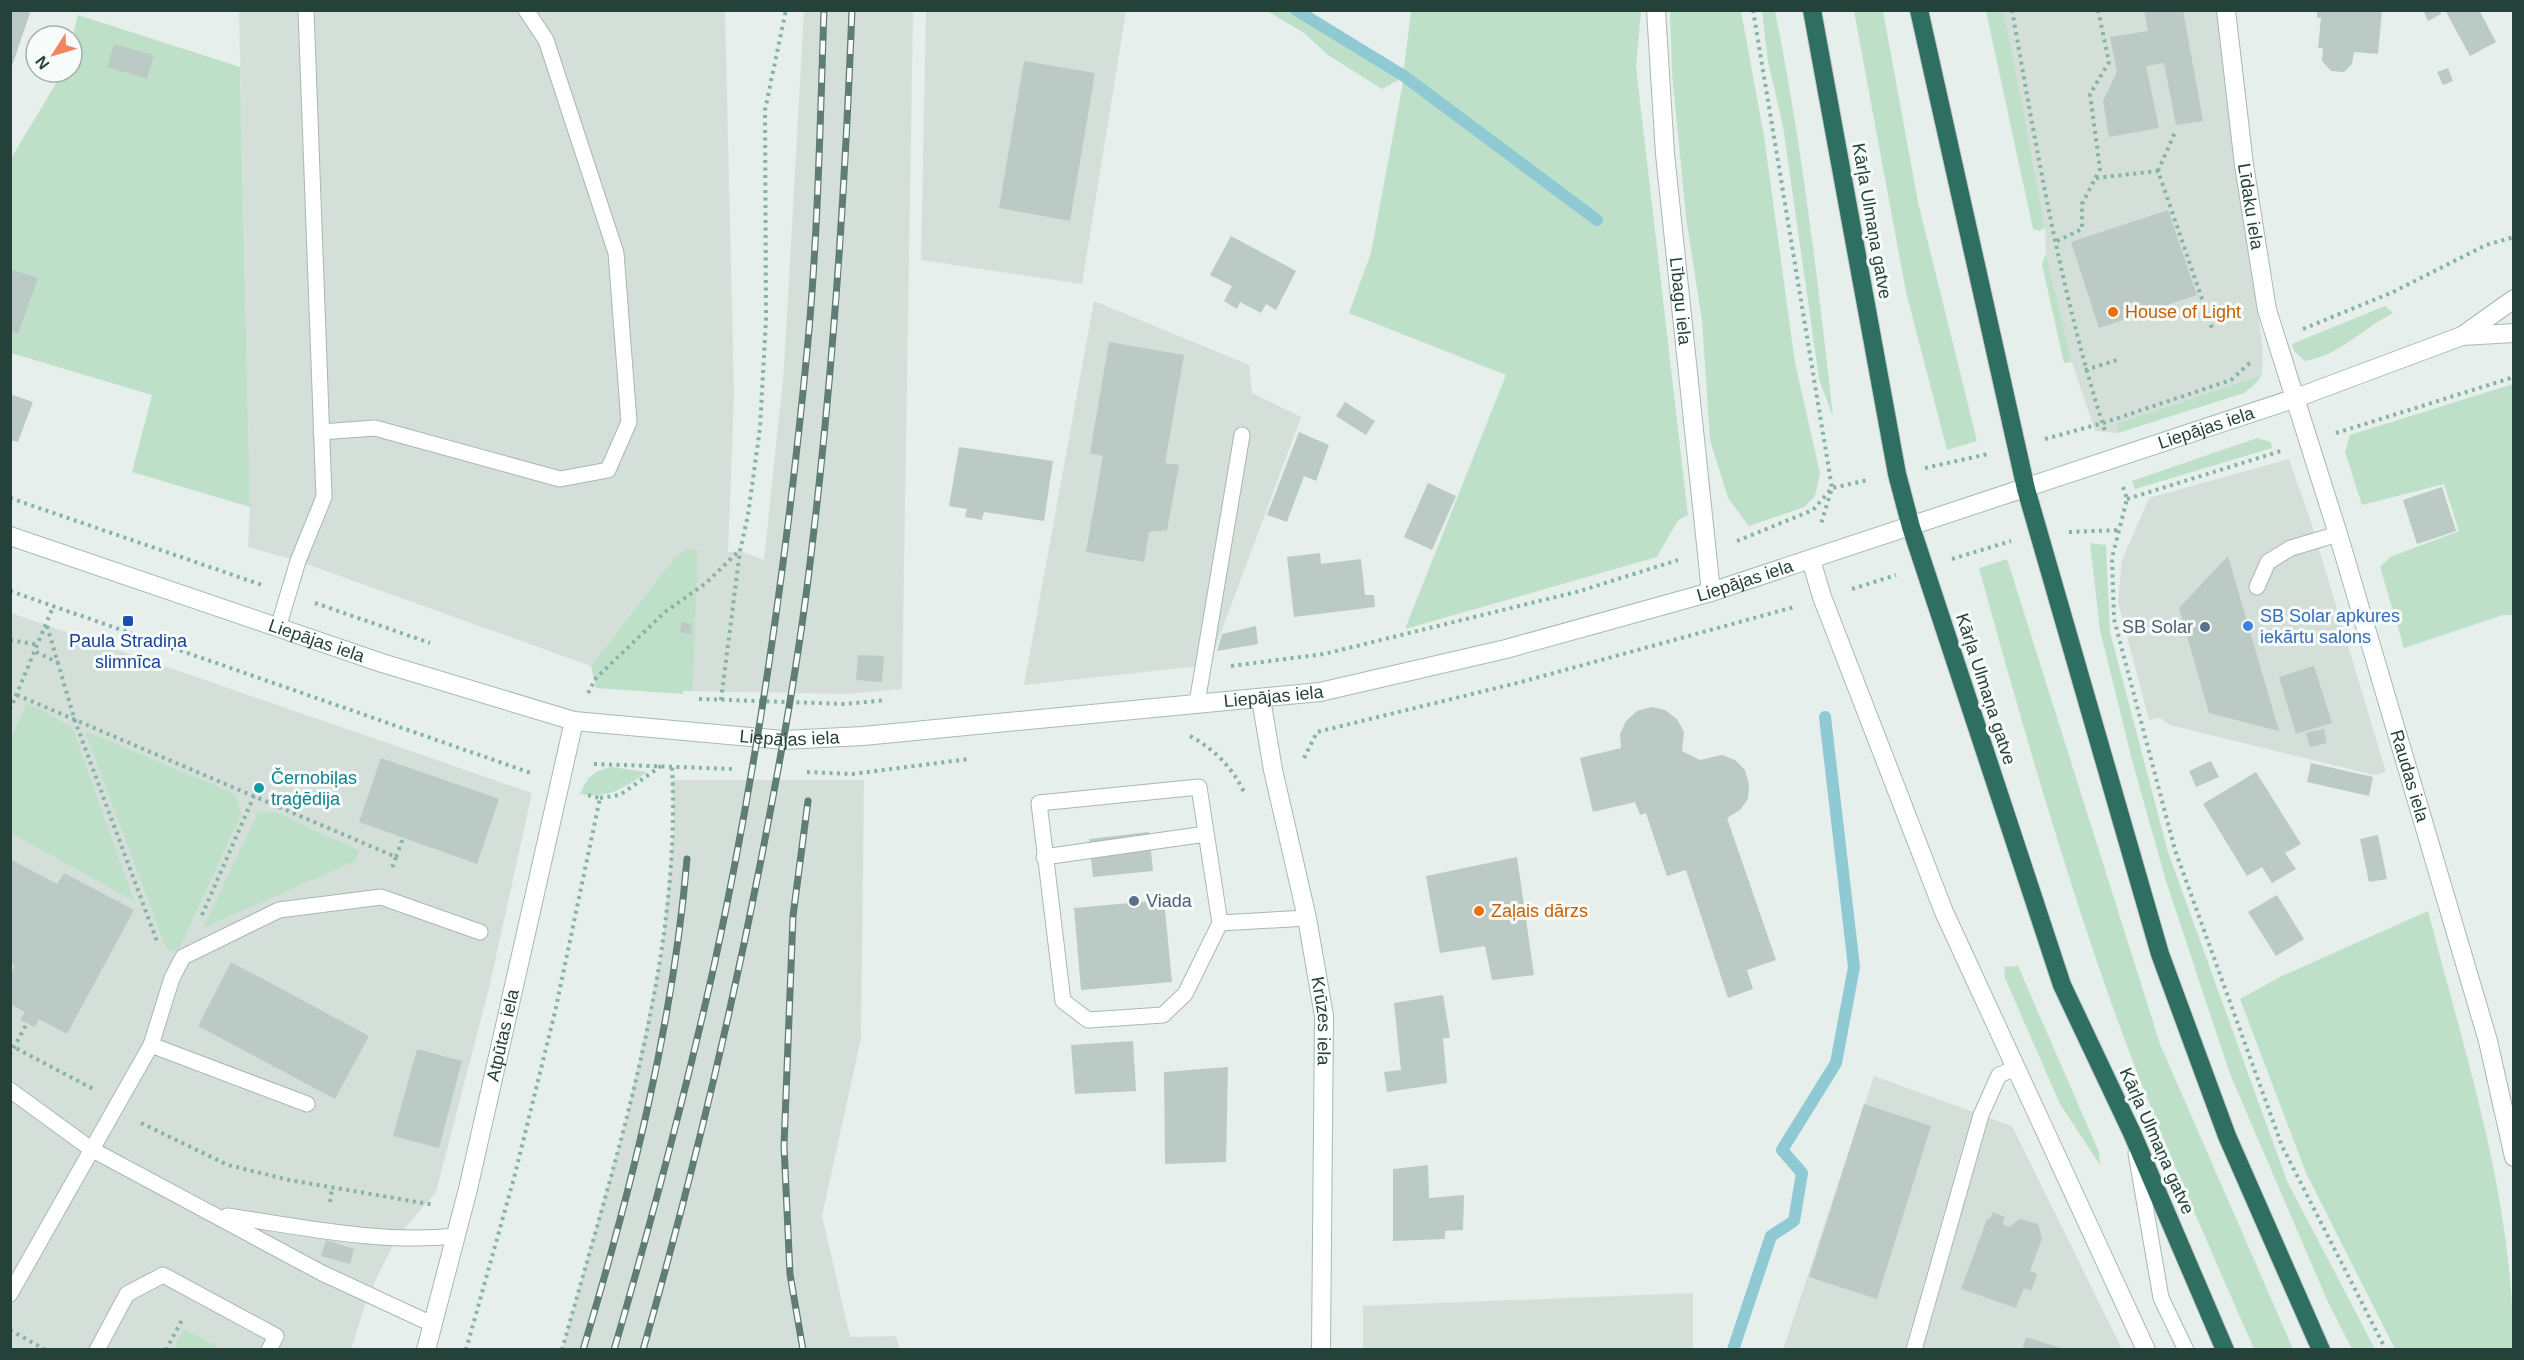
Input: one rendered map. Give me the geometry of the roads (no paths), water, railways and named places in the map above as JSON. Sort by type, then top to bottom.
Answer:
[{"type":"highway","name":"Kārļa Ulmaņa gatve","points":[[1812,10],[1897,474],[1911,527],[2062,985],[2132,1133],[2225,1350]]},
{"type":"highway","points":[[1919,10],[2026,489],[2160,954],[2227,1136],[2322,1350]]},
{"type":"street","name":"Lībagu iela","points":[[1656,10],[1665,154],[1712,592]]},
{"type":"street","name":"Līdaku iela","points":[[2226,10],[2244,165],[2267,310],[2296,398]]},
{"type":"street","points":[[2462,336],[2514,299]]},
{"type":"street","name":"Liepājas iela","points":[[10,536],[382,663],[574,721],[717,735],[818,740],[1320,692],[1483,654],[1712,592],[1811,560],[2296,398],[2462,336],[2514,333]]},
{"type":"street","name":"Raudas iela","points":[[2296,398],[2488,1041],[2514,1156]]},
{"type":"street","points":[[1811,560],[1822,597],[1944,912],[2146,1350]]},
{"type":"street","name":"Krūzes iela","points":[[1261,699],[1273,770],[1307,918],[1324,1016],[1321,1350]]},
{"type":"street","name":"Atpūtas iela","points":[[426,1350],[456,1236],[574,721]]},
{"type":"lane","points":[[278,628],[287,594],[324,497],[306,10]]},
{"type":"lane","points":[[321,432],[375,428],[560,479],[608,470],[629,422],[616,253],[546,40],[526,10]]},
{"type":"lane","points":[[1197,703],[1242,435]]},
{"type":"lane","points":[[2257,587],[2268,562],[2291,548],[2338,534]]},
{"type":"lane","points":[[1198,788],[1206,834],[1220,923],[1185,994],[1163,1015],[1088,1020],[1063,1001],[1039,803],[1198,788]]},
{"type":"lane","points":[[1044,857],[1206,834]]},
{"type":"lane","points":[[10,1294],[151,1045],[172,978],[183,957],[279,910],[381,897],[480,932]]},
{"type":"lane","points":[[1220,923],[1307,918]]},
{"type":"lane","points":[[151,1045],[307,1104]]},
{"type":"lane","points":[[1914,1350],[1981,1115],[1999,1075],[2016,1068]]},
{"type":"lane","points":[[10,1090],[91,1149],[322,1273],[434,1325]]},
{"type":"lane","points":[[2132,1133],[2161,1298],[2186,1350]]},
{"type":"lane","points":[[216,1215],[378,1237],[430,1239],[456,1236]]},
{"type":"lane","points":[[97,1350],[127,1294],[163,1275],[196,1293],[273,1343]]},
{"type":"waterway","points":[[1296,10],[1404,76],[1597,220]]},
{"type":"waterway","points":[[1733,1350],[1771,1236],[1794,1221],[1802,1173],[1782,1150],[1836,1063],[1854,967],[1825,717]]},
{"type":"railway","points":[[614,1350],[667,1159],[714,966],[744,814],[770,660],[790,506],[811,309],[824,10]]},
{"type":"railway","points":[[643,1350],[692,1169],[735,987],[795,672],[819,487],[832,351],[846,147],[852,10]]},
{"type":"railway","points":[[803,1350],[790,1274],[784,1146],[793,916],[808,801]]},
{"type":"railway","points":[[583,1350],[618,1229],[661,1046],[672,984],[687,859]]},
{"type":"place","name":"House of Light","points":[[2113,312]]},
{"type":"place","name":"Paula Stradiņa slimnīca","points":[[128,621]]},
{"type":"place","name":"SB Solar apkures iekārtu salons","points":[[2248,626]]},
{"type":"place","name":"SB Solar","points":[[2205,627]]},
{"type":"place","name":"Černobiļas traģēdija","points":[[259,788]]},
{"type":"place","name":"Viada","points":[[1134,901]]},
{"type":"place","name":"Zaļais dārzs","points":[[1479,911]]}]
